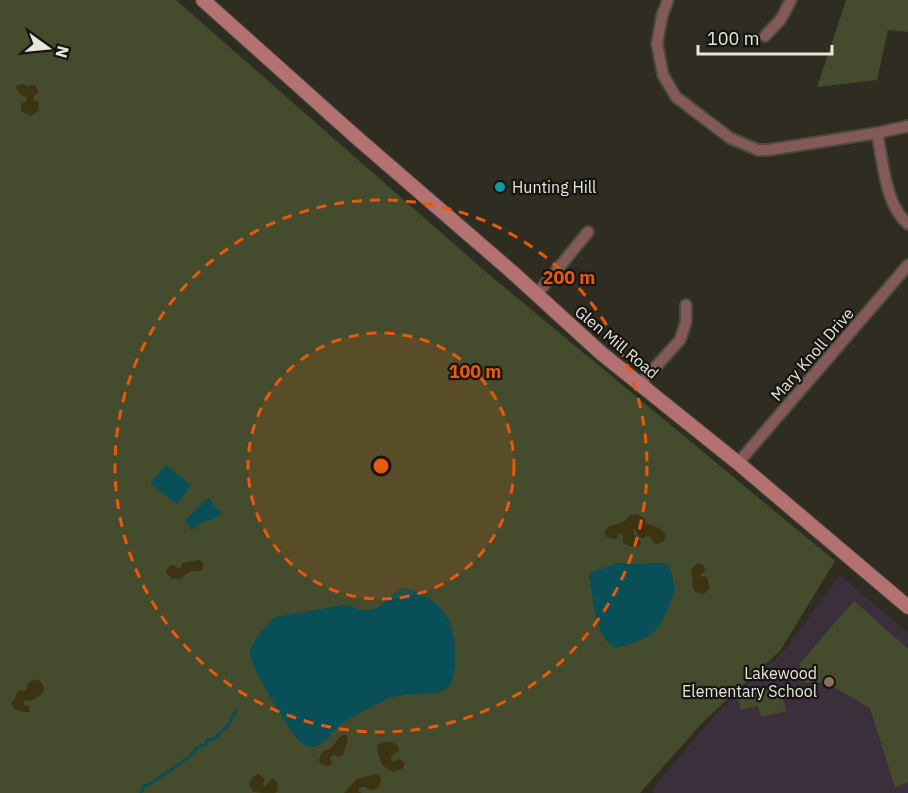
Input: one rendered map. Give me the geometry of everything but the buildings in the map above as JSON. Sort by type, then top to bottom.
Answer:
[{"type":"main road","name":"Glen Mill Road","points":[[203,0],[602,353],[738,463],[908,607]]},
{"type":"street","points":[[668,0],[662,16],[657,44],[663,75],[676,97],[730,138],[758,150],[768,150],[908,126]]},
{"type":"street","points":[[765,36],[781,19],[790,0]]},
{"type":"street","points":[[877,133],[894,208],[908,224]]},
{"type":"street","points":[[537,294],[588,232]]},
{"type":"street","name":"Mary Knoll Drive","points":[[738,463],[908,266]]},
{"type":"street","points":[[640,384],[680,340],[686,322],[686,305]]},
{"type":"shaded area","name":"Lakewood Elementary School","points":[[840,575],[908,633],[908,793],[653,793],[656,785],[717,712],[783,652]]},
{"type":"green space","points":[[0,0],[176,0],[486,272],[835,561],[780,651],[704,721],[640,793],[0,793]]},
{"type":"green space","points":[[846,0],[908,0],[908,32],[888,30],[877,80],[817,87]]},
{"type":"green space","points":[[854,601],[908,649],[908,782],[895,788],[870,708],[827,683],[801,682],[800,663]]},
{"type":"green space","points":[[779,685],[786,711],[761,717],[758,706],[741,710],[737,695]]},
{"type":"sand","points":[[24,84],[28,87],[36,85],[38,93],[34,96],[34,100],[39,102],[39,110],[31,116],[21,111],[21,104],[27,98],[20,94],[16,87]]},
{"type":"sand","points":[[636,514],[644,518],[647,524],[662,531],[666,536],[664,541],[655,544],[649,536],[640,538],[634,529],[635,536],[641,542],[639,546],[632,547],[623,543],[621,533],[613,539],[606,536],[605,531],[608,527]]},
{"type":"sand","points":[[200,560],[204,563],[202,571],[191,571],[180,579],[172,579],[166,573],[171,566],[181,568],[183,563]]},
{"type":"sand","points":[[697,563],[704,567],[705,572],[701,574],[701,577],[706,576],[709,583],[709,589],[703,594],[695,592],[692,586],[691,570]]},
{"type":"sand","points":[[32,680],[41,682],[44,690],[40,696],[24,701],[24,705],[30,708],[29,712],[16,709],[11,703],[20,690],[27,689],[27,685]]},
{"type":"sand","points":[[343,735],[346,735],[348,739],[343,755],[331,756],[330,766],[322,765],[319,761],[321,754]]},
{"type":"sand","points":[[392,742],[398,746],[399,751],[392,755],[391,759],[394,762],[399,759],[403,761],[405,765],[402,769],[393,772],[382,765],[377,750],[378,745]]},
{"type":"sand","points":[[259,774],[265,779],[263,784],[265,787],[270,780],[277,782],[275,793],[252,790],[250,782]]},
{"type":"sand","points":[[376,774],[380,776],[381,781],[375,789],[361,787],[357,791],[362,793],[344,793],[357,779]]},
{"type":"water","points":[[167,464],[191,485],[177,504],[150,484]]},
{"type":"water","points":[[208,498],[217,510],[220,509],[221,514],[192,530],[185,520]]},
{"type":"water","points":[[617,563],[664,563],[671,571],[675,590],[656,630],[641,640],[615,648],[608,642],[599,626],[589,577],[590,573]]},
{"type":"water","points":[[403,588],[420,593],[435,603],[451,625],[455,655],[454,672],[449,686],[437,693],[408,694],[389,698],[339,726],[319,745],[311,747],[302,743],[279,712],[252,662],[250,650],[256,640],[275,617],[344,605],[361,610],[373,609]]},
{"type":"waterway","points":[[141,793],[144,786],[152,783],[189,757],[197,748],[206,744],[208,739],[213,740],[230,723],[237,710]]},
{"type":"place","name":"Hunting Hill","points":[[500,187]]},
{"type":"place","name":"Lakewood Elementary School","points":[[829,682]]}]
